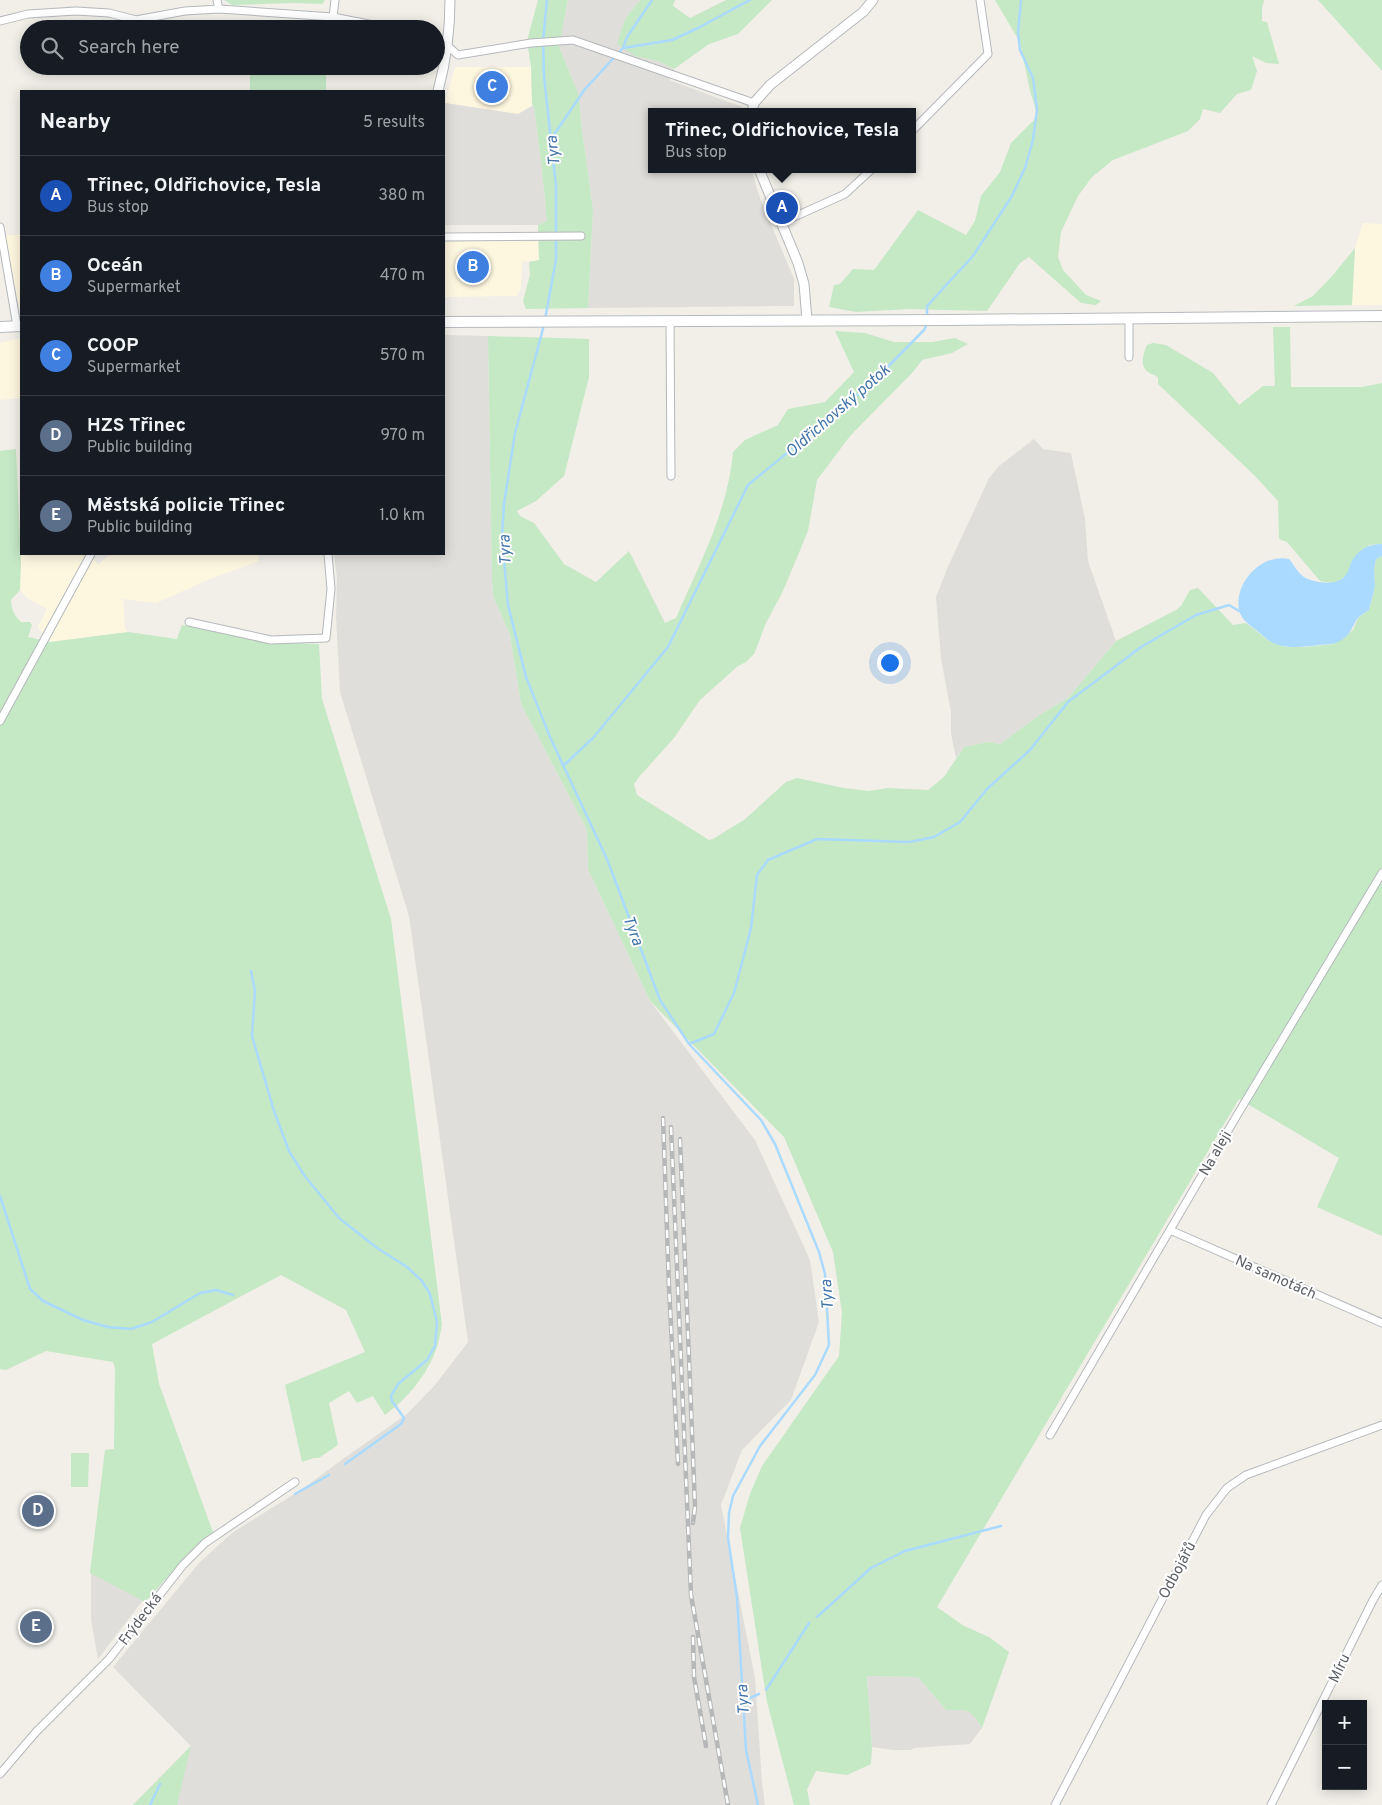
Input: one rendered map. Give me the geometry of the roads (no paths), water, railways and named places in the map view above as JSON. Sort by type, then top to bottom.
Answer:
[{"type":"main road","points":[[445,322],[1382,316]]},
{"type":"main road","points":[[0,327],[19,326]]},
{"type":"street","points":[[217,0],[219,9]]},
{"type":"street","points":[[332,17],[335,0]]},
{"type":"street","points":[[445,65],[448,47],[450,0]]},
{"type":"street","points":[[445,44],[458,54],[533,43],[573,40],[703,86],[753,107],[770,85],[863,12],[873,0]]},
{"type":"street","points":[[916,127],[988,54],[980,0]]},
{"type":"street","points":[[0,21],[28,14],[76,11],[109,13],[136,20],[185,11],[219,9],[332,17],[348,20]]},
{"type":"street","points":[[438,90],[442,75]]},
{"type":"street","points":[[761,173],[783,222],[798,263],[804,284],[807,320]]},
{"type":"street","points":[[783,222],[845,194],[868,173]]},
{"type":"street","points":[[0,227],[19,326]]},
{"type":"street","points":[[445,237],[581,236]]},
{"type":"street","points":[[1129,357],[1130,318]]},
{"type":"street","points":[[670,320],[671,476]]},
{"type":"street","points":[[0,721],[90,555]]},
{"type":"street","points":[[189,622],[271,640],[326,638],[331,589],[328,555]]},
{"type":"street","name":"Na aleji","points":[[1050,1435],[1236,1117],[1382,873]]},
{"type":"street","name":"Na samotách","points":[[1170,1230],[1382,1323]]},
{"type":"street","name":"Odbojářů","points":[[1055,1805],[1202,1523],[1222,1492],[1246,1475],[1382,1425]]},
{"type":"street","name":"Frýdecká","points":[[0,1774],[36,1732],[109,1659],[183,1565],[205,1543],[295,1482]]},
{"type":"street","name":"Míru","points":[[1271,1805],[1379,1599],[1382,1585]]},
{"type":"water","points":[[1382,544],[1382,556],[1376,559],[1374,569],[1375,586],[1369,610],[1358,618],[1348,635],[1342,640],[1331,644],[1286,647],[1268,640],[1243,619],[1239,610],[1241,589],[1252,572],[1269,560],[1289,559],[1304,577],[1313,581],[1330,583],[1344,577],[1353,558],[1360,551],[1372,545]]},
{"type":"waterway","name":"Tyra","points":[[545,319],[556,260],[556,186],[544,76],[543,41],[547,0]]},
{"type":"waterway","points":[[551,139],[585,89],[623,48],[627,37],[652,0]]},
{"type":"waterway","points":[[623,48],[672,40],[750,0]]},
{"type":"waterway","name":"Oldřichovský potok","points":[[927,316],[927,306],[973,256],[1012,196],[1025,168],[1033,140],[1037,110],[1033,78],[1020,50],[1018,33],[1021,0]]},
{"type":"waterway","name":"Oldřichovský potok","points":[[563,766],[593,738],[668,647],[748,485],[871,384],[924,330],[927,324]]},
{"type":"waterway","name":"Tyra","points":[[544,325],[515,433],[504,504],[502,536],[508,605],[526,677],[550,737],[607,859],[660,1000],[689,1044],[761,1120],[775,1144],[819,1252],[825,1274],[829,1345],[815,1375],[760,1446],[733,1496],[729,1513],[728,1538],[737,1598],[746,1750],[758,1805]]},
{"type":"waterway","points":[[689,1044],[714,1034],[734,993],[751,928],[757,875],[768,860],[817,839],[909,842],[934,837],[960,822],[987,789],[1030,750],[1068,702],[1141,647],[1196,615],[1229,605],[1239,611]]},
{"type":"waterway","points":[[251,971],[255,991],[252,1036],[274,1111],[289,1151],[304,1175],[339,1218],[377,1248],[407,1267],[422,1281],[430,1294],[437,1322],[435,1346],[427,1360],[398,1384],[391,1396],[392,1401],[404,1418],[401,1424],[345,1464]]},
{"type":"waterway","points":[[0,1196],[30,1289],[43,1301],[83,1320],[108,1327],[131,1329],[152,1322],[200,1293],[216,1290],[233,1295]]},
{"type":"waterway","points":[[295,1494],[329,1475]]},
{"type":"waterway","points":[[817,1617],[871,1568],[905,1551],[1001,1526]]},
{"type":"waterway","points":[[766,1690],[809,1623]]},
{"type":"waterway","points":[[743,1701],[759,1694]]},
{"type":"waterway","points":[[150,1805],[160,1784]]},
{"type":"railway","points":[[663,1118],[678,1464]]},
{"type":"railway","points":[[671,1127],[691,1595],[728,1805]]},
{"type":"railway","points":[[680,1139],[695,1507],[693,1523]]},
{"type":"railway","points":[[693,1637],[694,1677],[706,1746]]},
{"type":"place","name":"COOP","points":[[492,87]]},
{"type":"place","name":"Třinec, Oldřichovice, Tesla","points":[[782,208]]},
{"type":"place","name":"Oceán","points":[[473,267]]},
{"type":"place","name":"HZS Třinec","points":[[38,1511]]},
{"type":"place","name":"Městská policie Třinec","points":[[36,1627]]}]
